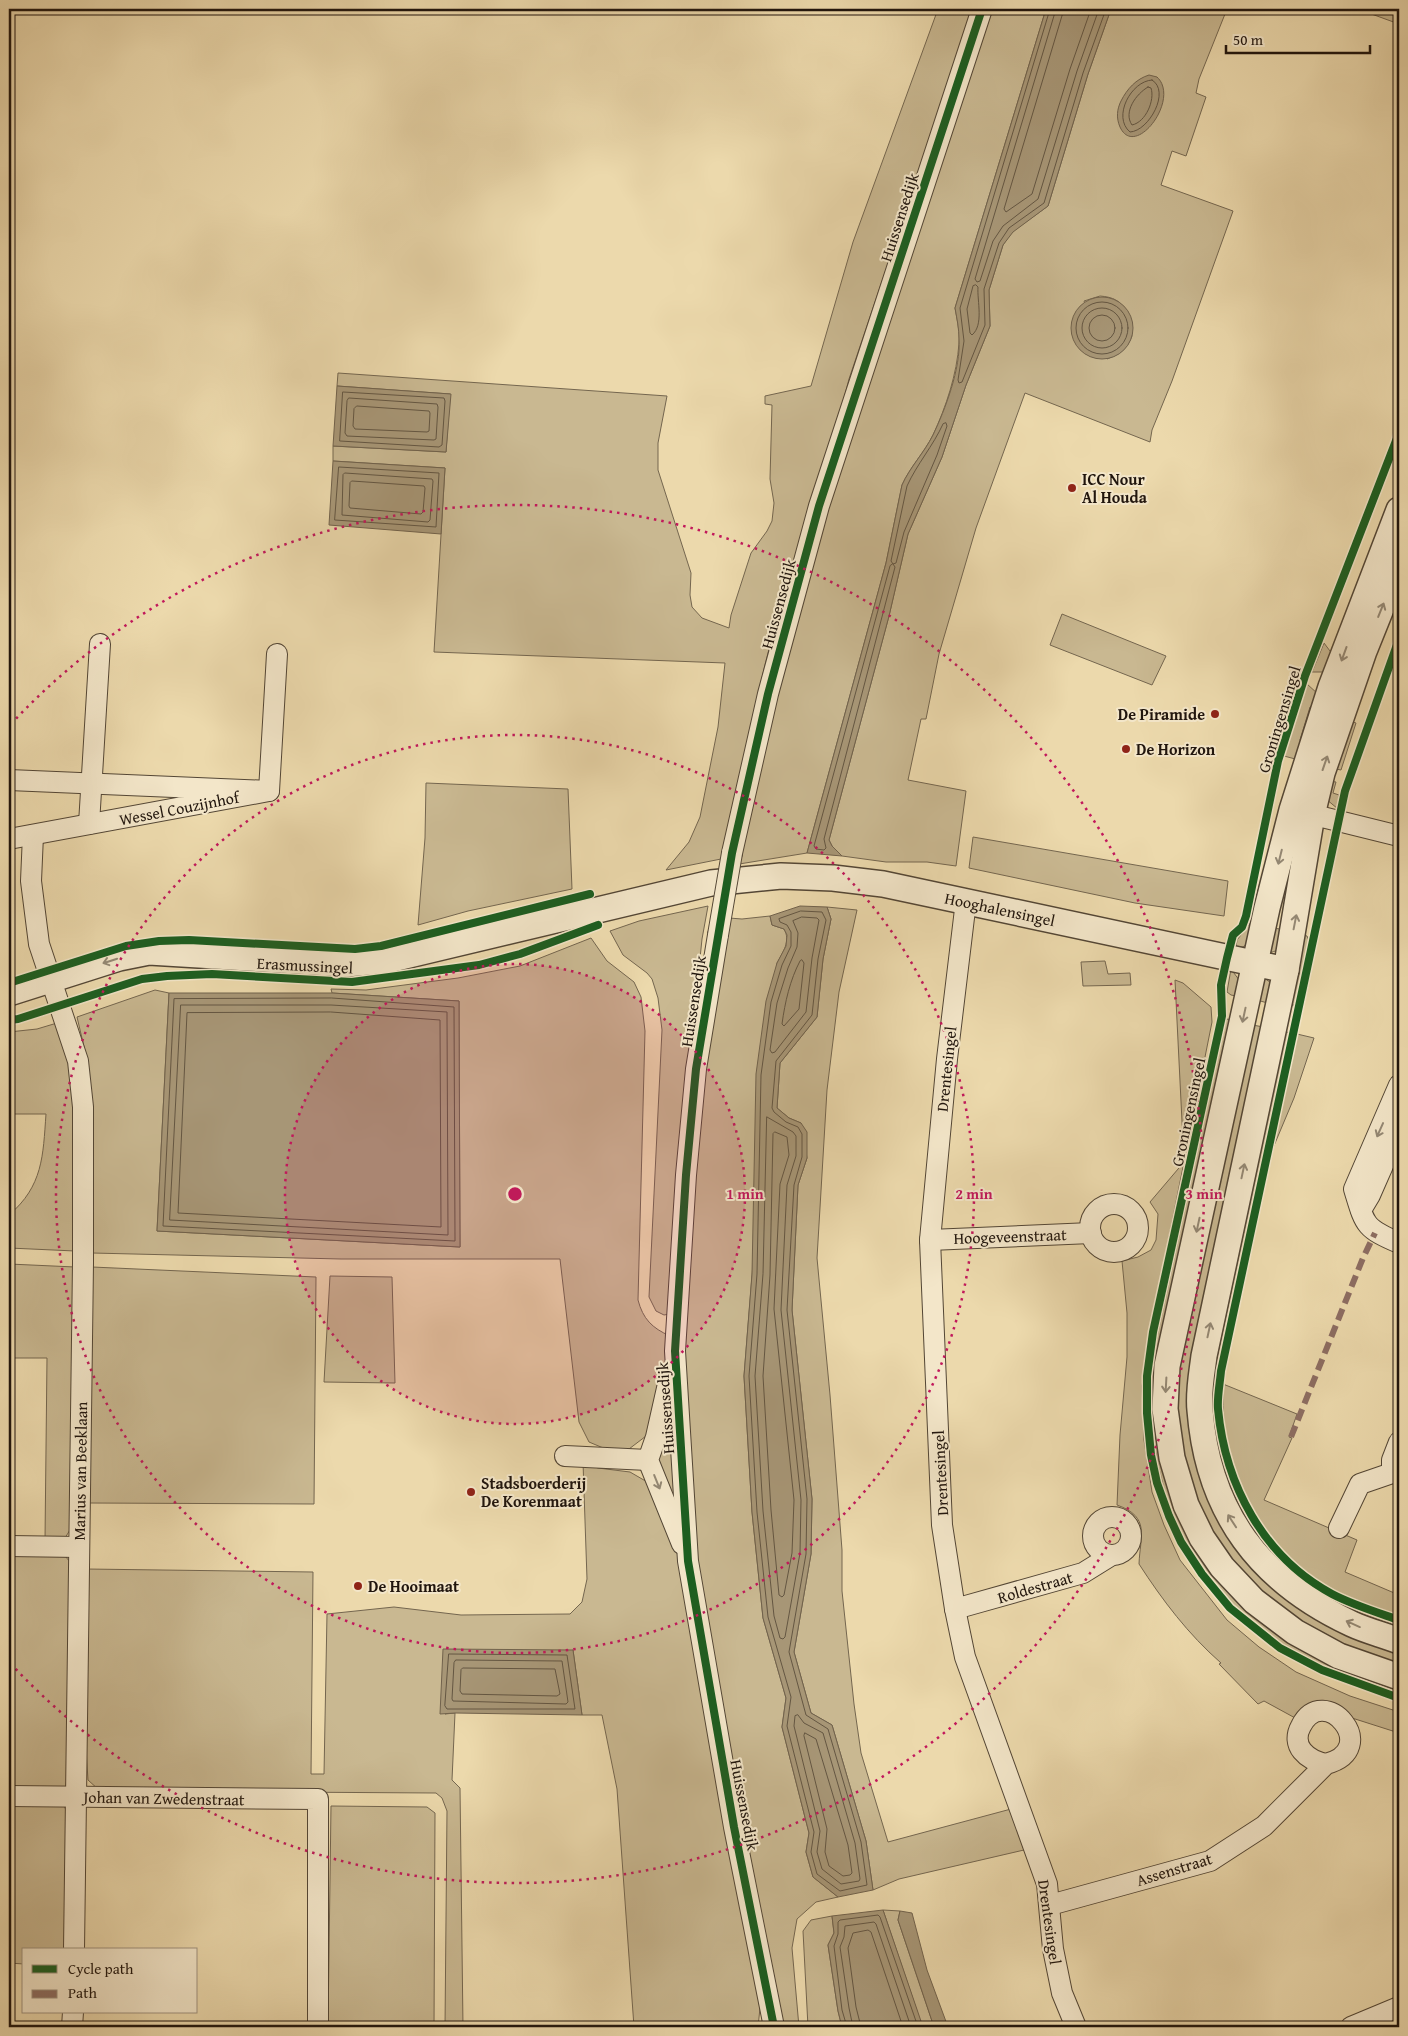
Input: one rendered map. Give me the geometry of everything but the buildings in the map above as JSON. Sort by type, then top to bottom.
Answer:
[{"type":"street","name":"Huissensedijk","points":[[774,2027],[734,1827],[688,1561],[675,1351],[686,1174],[696,1069],[732,853],[768,694],[819,506],[982,9]]},
{"type":"street","name":"Groningensingel","points":[[1399,510],[1331,687],[1302,812],[1267,908],[1167,1366],[1165,1409],[1172,1458],[1186,1504],[1202,1538],[1222,1567],[1254,1601],[1295,1632],[1339,1656],[1399,1677]]},
{"type":"street","name":"Groningensingel","points":[[1399,564],[1361,660],[1322,773],[1302,812],[1286,970],[1204,1356],[1199,1408],[1208,1465],[1229,1516],[1255,1554],[1287,1586],[1319,1607],[1354,1625],[1399,1641]]},
{"type":"street","points":[[88,824],[100,644]]},
{"type":"street","points":[[269,791],[277,654]]},
{"type":"street","name":"Wessel Couzijnhof","points":[[9,780],[269,791]]},
{"type":"street","name":"Wessel Couzijnhof","points":[[9,839],[269,791]]},
{"type":"street","points":[[1302,812],[1399,836]]},
{"type":"street","points":[[33,835],[31,881],[39,944],[54,988]]},
{"type":"street","name":"Hooghalensingel","points":[[711,883],[781,876],[834,878],[883,884],[1286,970]]},
{"type":"street","name":"Erasmussingel","points":[[9,1010],[119,958],[149,952],[347,964],[388,960],[711,883]]},
{"type":"street","name":"Drentesingel","points":[[966,901],[948,1050],[930,1240],[942,1525],[954,1609],[964,1657],[1047,1884],[1053,1949],[1062,1994],[1076,2027]]},
{"type":"street","name":"Erasmussingel","points":[[9,993],[54,988]]},
{"type":"street","name":"Marius van Beeklaan","points":[[54,988],[78,1060],[83,1107],[83,1263],[74,1948]]},
{"type":"street","points":[[1399,1085],[1354,1189],[1366,1224],[1375,1233],[1399,1243]]},
{"type":"street","points":[[1361,1210],[1370,1195],[1399,1129]]},
{"type":"street","name":"Hoogeveenstraat","points":[[930,1240],[1091,1233]]},
{"type":"street","name":"Huissensedijk","points":[[675,1351],[656,1437],[648,1460],[688,1561]]},
{"type":"street","points":[[1339,1528],[1360,1484],[1396,1475],[1392,1460],[1399,1442]]},
{"type":"street","points":[[564,1456],[648,1460]]},
{"type":"street","points":[[9,1546],[79,1547]]},
{"type":"street","name":"Roldestraat","points":[[954,1609],[1083,1573],[1112,1556]]},
{"type":"street","name":"Assenstraat","points":[[1050,1905],[1210,1861],[1264,1826],[1326,1764]]},
{"type":"street","name":"Johan van Zwedenstraat","points":[[9,1796],[76,1788],[318,1800],[318,2027]]},
{"type":"street","points":[[1351,2027],[1399,2007]]},
{"type":"street","points":[[72,2027],[73,2014]]},
{"type":"shaded area","points":[[938,9],[974,9],[849,379],[834,434],[791,570],[758,695],[721,859],[666,870],[689,842],[700,817],[718,727],[725,663],[434,652],[445,468],[333,461],[333,446],[446,452],[450,394],[337,386],[338,373],[667,396],[658,443],[658,470],[691,573],[690,595],[692,607],[702,618],[729,628],[731,615],[751,553],[772,521],[774,503],[770,479],[772,405],[765,404],[765,396],[811,386],[853,242]]},
{"type":"shaded area","points":[[988,9],[1046,9],[955,308],[959,343],[956,367],[950,390],[933,435],[902,485],[886,563],[807,853],[733,865],[795,613]]},
{"type":"shaded area","points":[[1111,9],[1227,9],[1199,79],[1196,93],[1206,97],[1186,156],[1172,151],[1161,185],[1233,211],[1172,381],[1152,430],[1150,442],[1025,393],[976,528],[939,654],[926,719],[921,719],[908,780],[966,791],[956,866],[927,862],[886,862],[842,856],[829,840],[889,616],[908,534],[942,457],[966,385],[990,326],[989,290],[1003,245],[1012,232],[1048,206],[1088,74]],"holes":[[[1100,296],[1116,300],[1124,308],[1132,336],[1122,350],[1107,359],[1084,301]]]},
{"type":"shaded area","points":[[1364,9],[1399,9],[1399,24],[1366,12]]},
{"type":"shaded area","points":[[1062,614],[1166,656],[1152,685],[1050,645]]},
{"type":"shaded area","points":[[1324,643],[1333,655],[1327,672],[1312,672]]},
{"type":"shaded area","points":[[1307,684],[1318,694],[1317,702],[1310,707],[1300,740],[1304,748],[1299,760],[1284,756]]},
{"type":"shaded area","points":[[1353,722],[1356,723],[1341,770],[1331,768]]},
{"type":"shaded area","points":[[1328,781],[1336,782],[1333,793],[1339,795],[1338,809],[1326,799]]},
{"type":"shaded area","points":[[426,783],[568,789],[572,889],[468,911],[418,925],[425,838]]},
{"type":"shaded area","points":[[973,837],[1228,881],[1224,916],[1135,903],[969,868]]},
{"type":"shaded area","points":[[708,906],[702,939],[678,1173],[670,1314],[664,1315],[656,1311],[649,1297],[662,1030],[658,998],[652,979],[623,955],[610,931],[639,921]]},
{"type":"shaded area","points":[[827,907],[857,910],[839,992],[827,1090],[817,1258],[842,1550],[842,1591],[861,1753],[888,1842],[1011,1809],[1024,1850],[899,1879],[873,1890],[866,1841],[832,1725],[811,1713],[794,1652],[811,1554],[812,1499],[792,1310],[798,1185],[807,1158],[801,1123],[789,1118],[777,1108],[780,1063],[817,1017],[823,959],[831,919]]},
{"type":"shaded area","points":[[770,916],[772,925],[784,929],[787,938],[782,955],[777,963],[744,1376],[752,1512],[763,1618],[786,1698],[782,1727],[809,1833],[806,1852],[813,1877],[838,1897],[816,1902],[797,1919],[792,1948],[799,2027],[781,2027],[717,1733],[688,1491],[684,1314],[698,1084],[729,918],[742,919]]},
{"type":"shaded area","points":[[1251,922],[1247,944],[1243,947],[1236,947],[1237,940]]},
{"type":"shaded area","points":[[1269,927],[1290,931],[1278,950],[1263,953]]},
{"type":"shaded area","points":[[1301,934],[1307,936],[1309,941],[1295,1004],[1289,1008]]},
{"type":"shaded area","points":[[591,938],[607,961],[634,982],[641,997],[645,1031],[638,1300],[649,1322],[658,1330],[670,1336],[670,1357],[650,1433],[629,1449],[608,1450],[589,1442],[579,1422],[560,1259],[341,1259],[92,1253],[85,1051],[77,1017],[155,990],[169,993],[157,1231],[460,1247],[459,1001],[332,993],[331,989],[366,990],[458,978],[520,966]]},
{"type":"shaded area","points":[[1105,961],[1108,974],[1130,973],[1131,985],[1083,986],[1081,962]]},
{"type":"shaded area","points":[[1231,969],[1242,984],[1241,997],[1227,992]]},
{"type":"shaded area","points":[[1263,977],[1271,983],[1275,1005],[1253,999]]},
{"type":"shaded area","points":[[1175,980],[1183,983],[1211,1007],[1212,1022],[1184,1162]]},
{"type":"shaded area","points":[[1226,1019],[1234,1020],[1161,1367],[1213,1565],[1399,1684],[1399,1693],[1310,1661],[1283,1646],[1248,1620],[1219,1591],[1196,1559],[1177,1525],[1164,1488],[1155,1449],[1151,1408],[1151,1365]]},
{"type":"shaded area","points":[[57,1023],[71,1061],[76,1141],[75,1251],[9,1248],[9,1215],[29,1193],[35,1181],[42,1157],[46,1114],[9,1114],[9,1032],[37,1029]]},
{"type":"shaded area","points":[[1247,1024],[1269,1028],[1195,1385],[1243,1548],[1399,1645],[1399,1672],[1313,1636],[1225,1561],[1186,1487],[1172,1396]]},
{"type":"shaded area","points":[[1280,1030],[1290,1033],[1218,1365],[1216,1399],[1219,1432],[1225,1463],[1235,1492],[1249,1520],[1268,1545],[1291,1569],[1338,1600],[1399,1624],[1399,1635],[1288,1578],[1224,1493],[1206,1387]]},
{"type":"shaded area","points":[[1297,1034],[1314,1038],[1294,1098],[1273,1148],[1271,1148]]},
{"type":"shaded area","points":[[1184,1162],[1152,1322],[1142,1386],[1144,1440],[1152,1492],[1164,1525],[1180,1560],[1227,1620],[1259,1647],[1296,1672],[1350,1696],[1399,1712],[1399,1733],[1352,1718],[1347,1711],[1332,1703],[1323,1702],[1297,1719],[1264,1701],[1258,1704],[1187,1629],[1157,1591],[1139,1564],[1141,1528],[1139,1522],[1135,1515],[1117,1505],[1120,1435],[1127,1357],[1127,1313],[1122,1261],[1138,1257],[1151,1250],[1156,1240],[1158,1214],[1150,1202]]},
{"type":"shaded area","points":[[9,1264],[75,1267],[73,1525],[65,1538],[45,1541],[47,1358],[9,1358]]},
{"type":"shaded area","points":[[92,1267],[316,1277],[314,1504],[89,1503]]},
{"type":"shaded area","points":[[330,1276],[392,1277],[395,1383],[324,1382]]},
{"type":"shaded area","points":[[1223,1384],[1297,1414],[1289,1437],[1292,1438],[1264,1500],[1357,1540],[1345,1572],[1399,1595],[1399,1616],[1348,1597],[1312,1576],[1294,1561],[1263,1526],[1251,1507],[1233,1464],[1225,1427]]},
{"type":"shaded area","points":[[670,1390],[676,1515],[654,1457]]},
{"type":"shaded area","points":[[583,1462],[598,1468],[630,1472],[649,1483],[678,1549],[760,2008],[758,2027],[634,2027],[617,1789],[602,1715],[582,1715],[573,1650],[445,1714],[455,1713],[452,1780],[460,1788],[463,2027],[445,2027],[447,1811],[442,1798],[436,1793],[114,1791],[99,1790],[88,1780],[85,1732],[86,1569],[313,1572],[311,1774],[324,1774],[327,1614],[394,1607],[461,1615],[570,1614],[582,1602],[587,1579]]},
{"type":"shaded area","points":[[9,1554],[65,1556],[71,1563],[68,1770],[66,1786],[61,1788],[9,1788]]},
{"type":"shaded area","points":[[9,1801],[64,1806],[66,1810],[66,1948],[22,1948],[22,1964],[9,1963]]},
{"type":"shaded area","points":[[331,1806],[427,1807],[435,1813],[434,2027],[328,2027]]},
{"type":"shaded area","points":[[883,1910],[900,1911],[898,1920],[934,2027],[923,2027]]},
{"type":"shaded area","points":[[832,1916],[834,1933],[828,1945],[842,2027],[808,2027],[803,1931],[811,1920]]},
{"type":"water","points":[[1046,9],[1111,9],[1088,74],[1048,206],[1013,232],[1003,245],[989,290],[990,326],[966,385],[942,457],[908,534],[889,616],[829,840],[842,856],[807,853],[886,563],[902,485],[933,435],[955,376],[959,350],[959,331],[955,308]]},
{"type":"water","points":[[1149,75],[1157,77],[1163,87],[1160,111],[1153,123],[1145,131],[1135,136],[1127,135],[1120,127],[1118,120],[1120,104],[1132,85]]},
{"type":"water","points":[[1096,297],[1108,297],[1124,306],[1131,316],[1133,328],[1131,340],[1124,350],[1108,359],[1096,359],[1085,354],[1076,345],[1071,334],[1071,322],[1076,311],[1085,302]]},
{"type":"water","points":[[337,386],[451,394],[446,452],[333,446]]},
{"type":"water","points":[[333,461],[445,468],[441,534],[329,525]]},
{"type":"water","points":[[800,906],[827,907],[831,919],[823,959],[817,1017],[780,1063],[777,1108],[789,1118],[801,1123],[807,1132],[807,1158],[798,1185],[792,1310],[812,1499],[811,1554],[794,1652],[811,1713],[832,1725],[866,1841],[873,1890],[838,1897],[813,1877],[806,1852],[809,1833],[782,1727],[786,1698],[763,1618],[752,1512],[744,1376],[752,1274],[756,1074],[766,1001],[777,963],[786,946],[787,935],[784,929],[772,925],[770,916]]},
{"type":"water","points":[[169,993],[332,993],[459,1001],[460,1247],[157,1231]]},
{"type":"water","points":[[443,1649],[573,1650],[582,1715],[440,1714]]},
{"type":"water","points":[[883,1910],[923,2027],[842,2027],[828,1945],[834,1933],[832,1916]]},
{"type":"water","points":[[900,1911],[912,1913],[927,1970],[948,2027],[934,2027],[898,1920]]},
{"type":"marked path","points":[[1291,1437],[1363,1258],[1375,1233]]},
{"type":"cycle path","points":[[774,2027],[734,1827],[688,1561],[675,1351],[686,1175],[696,1069],[732,853],[768,694],[819,506],[982,9]]},
{"type":"cycle path","points":[[1399,433],[1305,676],[1278,761],[1246,916],[1242,927],[1233,935],[1221,985],[1222,1016],[1153,1332],[1147,1376],[1147,1413],[1151,1455],[1157,1483],[1181,1542],[1202,1574],[1230,1608],[1280,1648],[1322,1670],[1399,1698]]},
{"type":"cycle path","points":[[1399,639],[1345,791],[1221,1371],[1218,1395],[1222,1437],[1229,1464],[1239,1491],[1267,1539],[1286,1560],[1308,1579],[1332,1594],[1356,1605],[1399,1620]]},
{"type":"cycle path","points":[[9,983],[126,946],[159,941],[189,940],[355,949],[381,946],[590,894]]},
{"type":"cycle path","points":[[9,1020],[18,1019],[142,979],[167,976],[212,974],[352,982],[479,965],[520,954],[598,925]]},
{"type":"place","name":"ICC Nour Al Houda","points":[[1072,488]]},
{"type":"place","name":"De Piramide","points":[[1215,714]]},
{"type":"place","name":"De Horizon","points":[[1126,749]]},
{"type":"place","name":"Stadsboerderij De Korenmaat","points":[[471,1492]]},
{"type":"place","name":"De Hooimaat","points":[[358,1586]]}]
